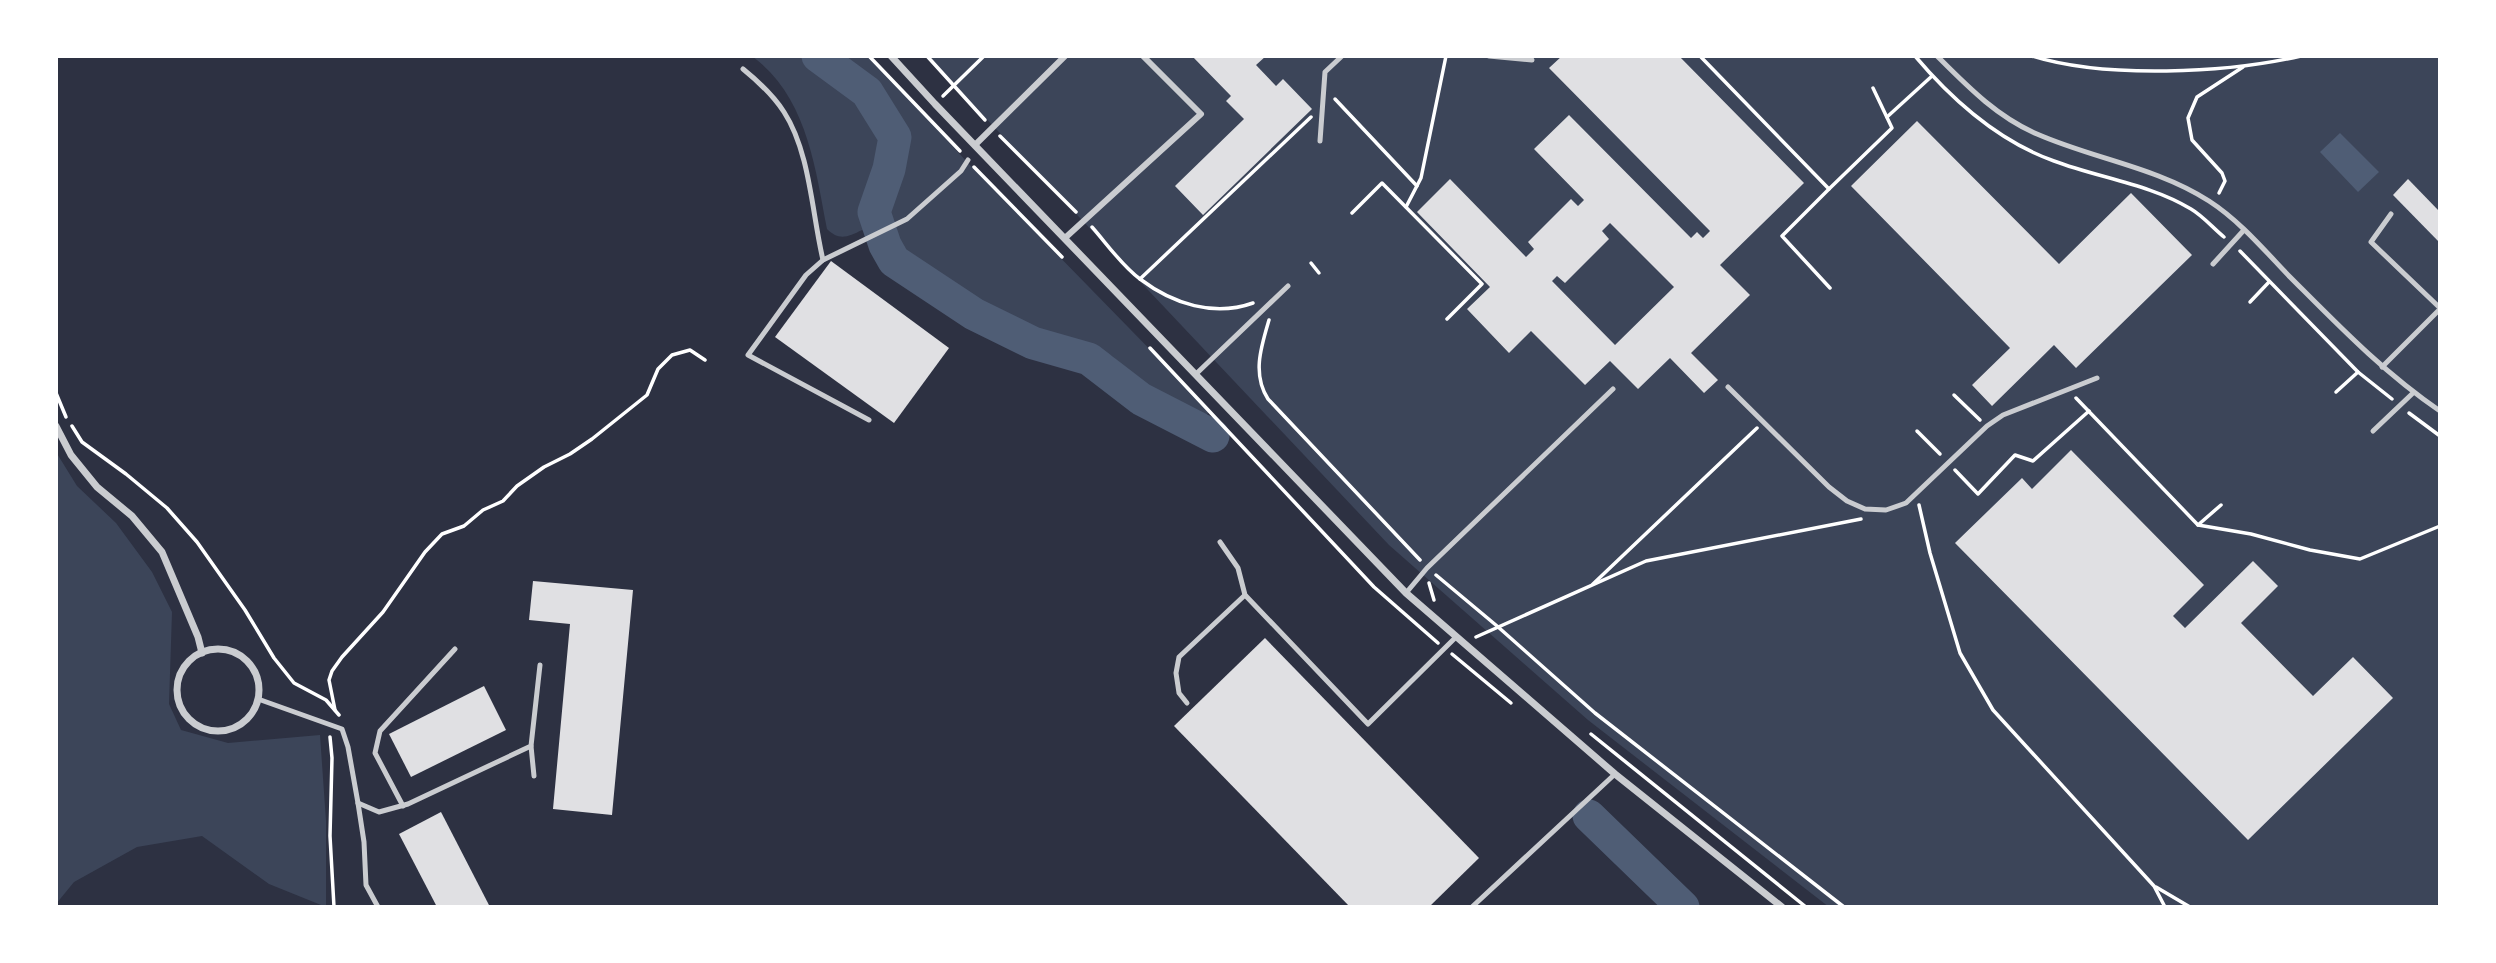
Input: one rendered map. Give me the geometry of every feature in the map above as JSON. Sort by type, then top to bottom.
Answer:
[{"type":"street","points":[[891,56],[1406,593],[1615,774],[1782,907]]},
{"type":"street","points":[[975,145],[1065,56]]},
{"type":"street","points":[[1065,238],[1201,114],[1143,56]]},
{"type":"street","points":[[56,426],[71,455],[97,487],[132,516],[162,552],[198,637],[202,653]]},
{"type":"street","points":[[213,650],[233,652],[247,661],[256,674],[259,685],[258,699],[243,723],[234,728],[221,731],[202,728],[185,715],[177,694],[178,680],[187,663],[202,653],[213,650]]},
{"type":"lane","points":[[1320,141],[1325,72],[1342,56]]},
{"type":"lane","points":[[1489,56],[1532,60]]},
{"type":"lane","points":[[1937,56],[1972,92],[2035,133],[2176,183],[2219,208],[2364,352],[2413,393],[2440,411]]},
{"type":"lane","points":[[743,69],[763,85],[785,113],[791,126],[803,158],[823,260]]},
{"type":"lane","points":[[869,420],[748,355],[806,275],[823,260],[907,219],[961,171],[968,160]]},
{"type":"lane","points":[[2382,367],[2440,308],[2371,242],[2391,214]]},
{"type":"lane","points":[[2213,264],[2244,230]]},
{"type":"lane","points":[[1196,373],[1288,286]]},
{"type":"lane","points":[[1728,387],[1829,487],[1847,501],[1866,509],[1886,510],[1906,503],[1987,426],[2025,405],[2097,378]]},
{"type":"lane","points":[[1406,593],[1427,568],[1613,388]]},
{"type":"lane","points":[[2373,431],[2413,393]]},
{"type":"lane","points":[[1220,542],[1238,568],[1245,595],[1368,724],[1456,637]]},
{"type":"lane","points":[[1187,703],[1179,693],[1179,657],[1245,595]]},
{"type":"lane","points":[[403,806],[375,753],[380,731],[455,649]]},
{"type":"lane","points":[[534,776],[531,746],[540,665]]},
{"type":"lane","points":[[258,699],[342,729],[358,803],[364,842],[366,885],[378,907]]},
{"type":"lane","points":[[358,803],[379,813],[403,806],[531,746]]},
{"type":"lane","points":[[1472,907],[1615,774]]},
{"type":"path","points":[[869,56],[968,160]]},
{"type":"path","points":[[926,56],[992,128],[1140,279],[1183,303],[1200,308],[1225,310],[1255,303]]},
{"type":"path","points":[[935,104],[984,56]]},
{"type":"path","points":[[1406,207],[1417,186],[1446,56]]},
{"type":"path","points":[[1700,56],[1829,189]]},
{"type":"path","points":[[1914,56],[1967,112],[2023,148],[2054,161],[2164,195],[2193,210],[2232,244],[2358,372],[2440,436]]},
{"type":"path","points":[[2032,56],[2067,64],[2132,70],[2245,66],[2301,56]]},
{"type":"path","points":[[2219,208],[2219,194],[2225,181],[2222,173],[2192,140],[2189,118],[2197,97],[2207,88],[2245,66]]},
{"type":"path","points":[[1886,117],[1932,76]]},
{"type":"path","points":[[1324,88],[1417,186]]},
{"type":"path","points":[[1830,288],[1782,236],[1892,128],[1873,88]]},
{"type":"path","points":[[1140,279],[1323,105]]},
{"type":"path","points":[[1352,213],[1382,183],[1482,284],[1447,319]]},
{"type":"path","points":[[1311,263],[1319,273]]},
{"type":"path","points":[[2249,302],[2269,282]]},
{"type":"path","points":[[1270,317],[1259,368],[1261,388],[1268,399],[1427,568],[1595,713],[1844,907]]},
{"type":"path","points":[[335,710],[329,680],[332,671],[383,612],[425,552],[442,534],[464,526],[483,510],[503,501],[517,486],[544,467],[592,439],[647,395],[658,369],[672,355],[691,350],[705,360]]},
{"type":"path","points":[[2336,392],[2358,372]]},
{"type":"path","points":[[2068,388],[2197,525],[2251,534],[2310,550],[2360,559],[2440,526]]},
{"type":"path","points":[[56,393],[62,411],[82,442],[167,508],[197,542],[245,610],[274,658],[294,683],[326,700],[342,718]]},
{"type":"path","points":[[1954,394],[1987,426]]},
{"type":"path","points":[[1978,494],[2015,455],[2033,461],[2089,411]]},
{"type":"path","points":[[1591,586],[1763,422]]},
{"type":"path","points":[[1917,493],[1930,553],[1960,653],[1993,710],[2154,886],[2165,907]]},
{"type":"path","points":[[2197,525],[2221,505]]},
{"type":"path","points":[[1485,646],[1474,638],[1646,561],[1863,519]]},
{"type":"path","points":[[1427,568],[1435,602]]},
{"type":"path","points":[[328,724],[332,758],[330,836],[334,907]]},
{"type":"path","points":[[1591,734],[1806,907]]},
{"type":"path","points":[[2154,886],[2190,907]]},
{"type":"shaded area","points":[[752,56],[870,56],[967,162],[1210,411],[1199,423],[1169,405],[1112,356],[1087,345],[1039,333],[988,311],[901,251],[862,230],[844,237],[831,233],[827,229],[812,157],[797,112],[771,73]]},
{"type":"shaded area","points":[[927,56],[2440,56],[2440,900],[2436,907],[1829,907],[1588,720],[1389,545]]},
{"type":"shaded area","points":[[2340,133],[2379,172],[2358,192],[2320,152]]},
{"type":"shaded area","points":[[56,452],[77,486],[116,523],[152,572],[172,612],[169,704],[181,730],[228,743],[320,735],[326,821],[326,907],[269,884],[202,836],[137,847],[74,882],[56,904]]},
{"type":"building","points":[[1192,56],[1266,56],[1256,65],[1276,86],[1283,79],[1312,109],[1203,215],[1175,186],[1244,119],[1226,101],[1231,96]]},
{"type":"building","points":[[1562,56],[1679,56],[1804,183],[1720,265],[1750,295],[1691,353],[1718,380],[1704,393],[1670,358],[1638,389],[1610,361],[1585,385],[1531,331],[1509,353],[1467,309],[1490,287],[1417,212],[1450,179],[1526,257],[1534,249],[1528,242],[1571,199],[1578,206],[1584,200],[1534,149],[1569,115],[1691,238],[1697,232],[1703,238],[1710,231],[1549,68]],"holes":[[[1610,223],[1674,287],[1615,345],[1552,281],[1557,276],[1565,283],[1609,239],[1602,231]]]},
{"type":"building","points":[[1917,121],[2059,264],[2131,193],[2192,255],[2076,368],[2054,345],[1992,406],[1972,385],[2010,348],[1851,186]]},
{"type":"building","points":[[2408,179],[2440,212],[2440,243],[2393,195]]},
{"type":"building","points":[[831,261],[949,348],[894,423],[775,337]]},
{"type":"building","points":[[2071,450],[2204,585],[2173,616],[2185,628],[2253,561],[2278,586],[2241,623],[2313,696],[2353,657],[2393,698],[2248,840],[1955,543],[2022,478],[2032,489]]},
{"type":"building","points":[[533,581],[633,590],[612,815],[553,809],[570,624],[529,620]]},
{"type":"building","points":[[1265,638],[1479,858],[1429,907],[1350,907],[1174,726]]},
{"type":"building","points":[[484,686],[506,730],[411,777],[389,734]]},
{"type":"building","points":[[441,812],[490,907],[437,907],[399,834]]},
{"type":"waterway","points":[[818,56],[867,92],[895,137],[889,169],[874,212],[885,245],[894,261],[974,314],[1033,343],[1089,359],[1141,399],[1213,436]]},
{"type":"waterway","points":[[1589,816],[1683,907]]}]
